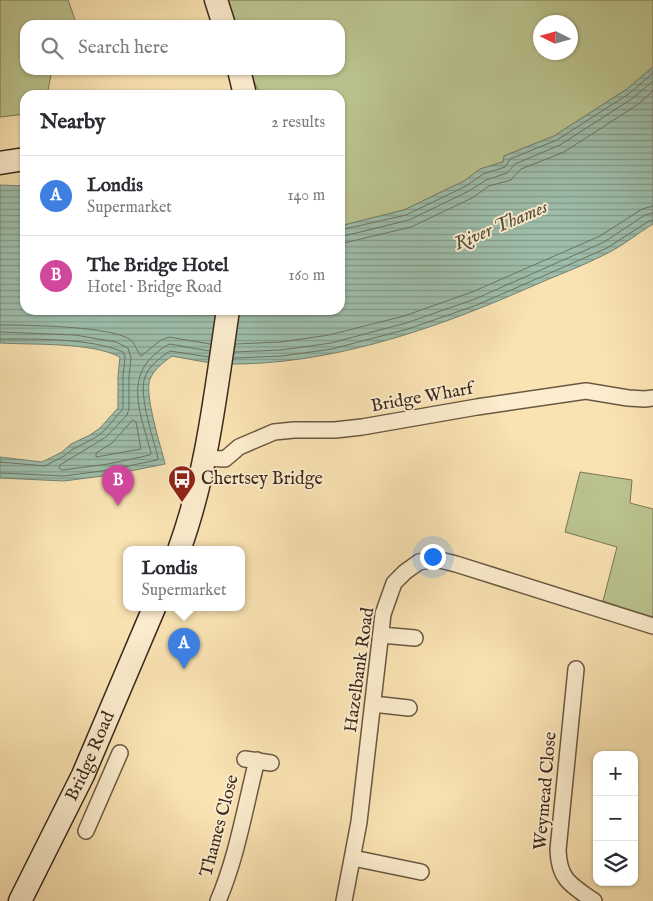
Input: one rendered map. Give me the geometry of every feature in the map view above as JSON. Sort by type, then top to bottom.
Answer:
[{"type":"main road","points":[[216,0],[222,20]]},
{"type":"main road","points":[[240,75],[244,90]]},
{"type":"main road","points":[[0,163],[20,160]]},
{"type":"main road","points":[[180,546],[199,484],[215,398],[227,315]]},
{"type":"main road","name":"Bridge Road","points":[[20,901],[83,775],[153,611]]},
{"type":"street","name":"Bridge Wharf","points":[[203,458],[225,459],[239,447],[274,432],[287,430],[335,430],[362,427],[586,391],[628,398],[653,398]]},
{"type":"street","name":"Hazelbank Road","points":[[344,901],[360,822],[383,614],[394,583],[405,572],[420,562],[436,559],[653,626]]},
{"type":"street","points":[[381,634],[415,638]]},
{"type":"street","name":"Weymead Close","points":[[576,669],[558,860],[560,870],[566,879],[594,901]]},
{"type":"street","points":[[373,704],[409,708]]},
{"type":"street","points":[[86,831],[120,753]]},
{"type":"street","name":"Thames Close","points":[[218,901],[226,882],[237,844],[257,761]]},
{"type":"street","points":[[83,775],[105,788]]},
{"type":"street","points":[[353,858],[421,872]]},
{"type":"green space","points":[[0,0],[68,0],[75,20],[20,20],[20,75],[51,75],[48,90],[20,90],[20,115],[0,117]]},
{"type":"green space","points":[[226,0],[653,0],[653,67],[627,89],[554,136],[504,156],[503,162],[480,169],[464,181],[404,210],[345,225],[345,90],[258,90],[251,75],[345,75],[345,20],[232,20]]},
{"type":"green space","points":[[580,472],[632,480],[630,503],[653,509],[653,619],[603,601],[617,547],[565,532]]},
{"type":"water","name":"River Thames","points":[[653,67],[653,224],[620,246],[579,267],[493,303],[418,331],[341,352],[263,363],[224,364],[172,356],[154,372],[150,379],[149,387],[151,408],[165,464],[110,475],[64,481],[0,478],[0,457],[42,462],[100,428],[118,408],[120,357],[108,352],[78,347],[0,343],[0,185],[20,186],[20,315],[345,315],[345,225],[404,210],[464,181],[480,169],[503,162],[504,156],[554,136],[627,89]]},
{"type":"place","name":"Chertsey Bridge","points":[[182,503]]},
{"type":"place","name":"The Bridge Hotel","points":[[118,506]]},
{"type":"place","name":"Londis","points":[[184,669]]}]
